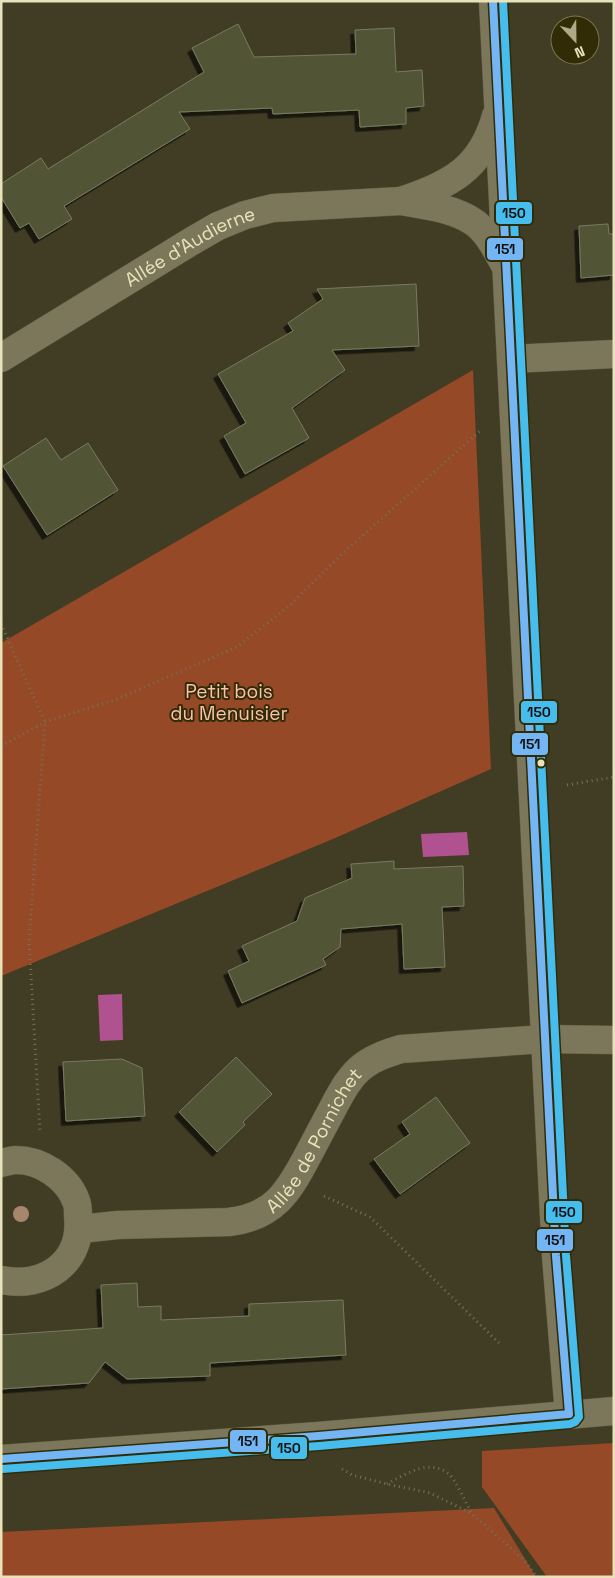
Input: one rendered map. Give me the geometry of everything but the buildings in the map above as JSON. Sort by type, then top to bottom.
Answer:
[{"type":"street","points":[[493,1],[544,1039],[556,1256],[569,1414]]},
{"type":"street","name":"Allée d'Audierne","points":[[400,201],[436,188],[457,177],[483,148],[492,131],[498,108]]},
{"type":"street","name":"Allée d'Audierne","points":[[1,358],[218,226],[245,215],[273,208],[400,201],[427,205],[473,221],[488,238],[506,267]]},
{"type":"street","points":[[511,359],[614,354]]},
{"type":"street","name":"Allée de Pornichet","points":[[80,1228],[243,1220],[266,1210],[277,1202],[294,1183],[344,1087],[361,1067],[373,1059],[401,1050],[544,1039],[614,1040]]},
{"type":"street","points":[[1,1163],[16,1160],[38,1164],[62,1178],[77,1201],[80,1228],[75,1247],[65,1262],[51,1275],[33,1282],[14,1283],[1,1280]]},
{"type":"street","points":[[1,1459],[318,1436],[614,1411]]},
{"type":"path","points":[[1,746],[45,722],[117,699],[237,647],[289,606],[342,554],[483,428],[513,423]]},
{"type":"path","points":[[1,624],[45,722],[29,941],[40,1134],[38,1164]]},
{"type":"path","points":[[532,791],[614,777]]},
{"type":"path","points":[[294,1183],[370,1217],[499,1343]]},
{"type":"path","points":[[318,1436],[321,1456],[352,1475],[430,1493],[471,1513],[526,1561],[537,1577]]},
{"type":"path","points":[[386,1484],[417,1469],[433,1466],[450,1474],[471,1513]]},
{"type":"green space","name":"Petit bois du Menuisier","points":[[473,370],[491,769],[333,839],[1,976],[1,643]]},
{"type":"green space","points":[[614,1443],[614,1577],[547,1577],[482,1487],[482,1451]]},
{"type":"green space","points":[[494,1508],[536,1577],[1,1577],[1,1532]]},
{"type":"shaded area","points":[[467,832],[469,855],[423,857],[421,834]]},
{"type":"shaded area","points":[[122,994],[123,1040],[100,1041],[98,995]]},
{"type":"transit line","name":"151","points":[[1,1459],[318,1436],[569,1414],[556,1256],[493,1]]},
{"type":"transit line","name":"150","points":[[2,1469],[319,1446],[570,1424],[579,1417],[566,1255],[503,1]]}]
